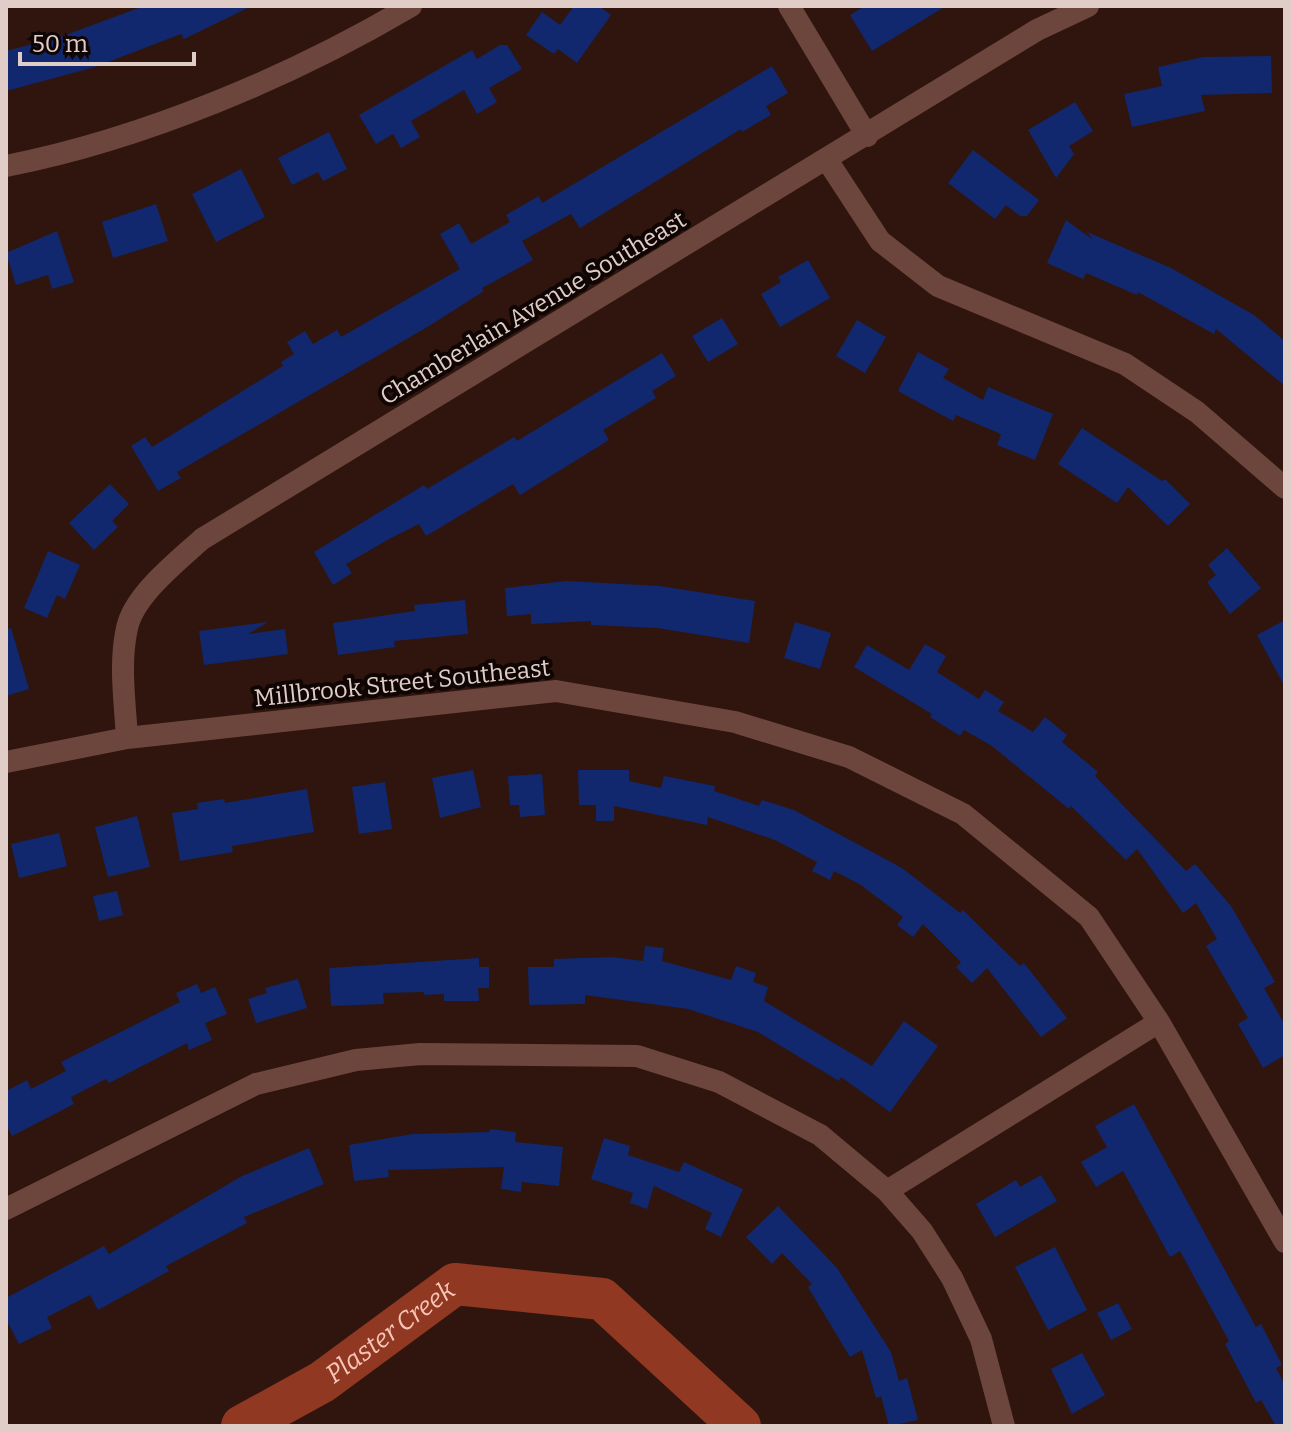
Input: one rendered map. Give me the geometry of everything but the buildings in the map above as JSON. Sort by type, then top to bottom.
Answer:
[{"type":"street","points":[[6,166],[46,158],[246,92],[411,6]]},
{"type":"street","points":[[789,6],[867,136]]},
{"type":"street","name":"Chamberlain Avenue Southeast","points":[[127,738],[123,671],[127,625],[152,586],[202,539],[1037,30],[1088,6]]},
{"type":"street","points":[[827,160],[880,241],[938,286],[1125,364],[1197,412],[1285,488]]},
{"type":"street","name":"Millbrook Street Southeast","points":[[6,762],[127,738],[556,691],[735,722],[849,757],[963,814],[1089,917],[1159,1022],[1285,1242]]},
{"type":"street","points":[[887,1191],[1159,1022]]},
{"type":"street","points":[[6,1209],[256,1084],[356,1060],[420,1054],[637,1056],[719,1082],[820,1135],[887,1191],[922,1231],[952,1278],[981,1339],[1004,1426]]},
{"type":"waterway","name":"Plaster Creek","points":[[242,1426],[322,1382],[455,1284],[602,1299],[740,1426]]}]
